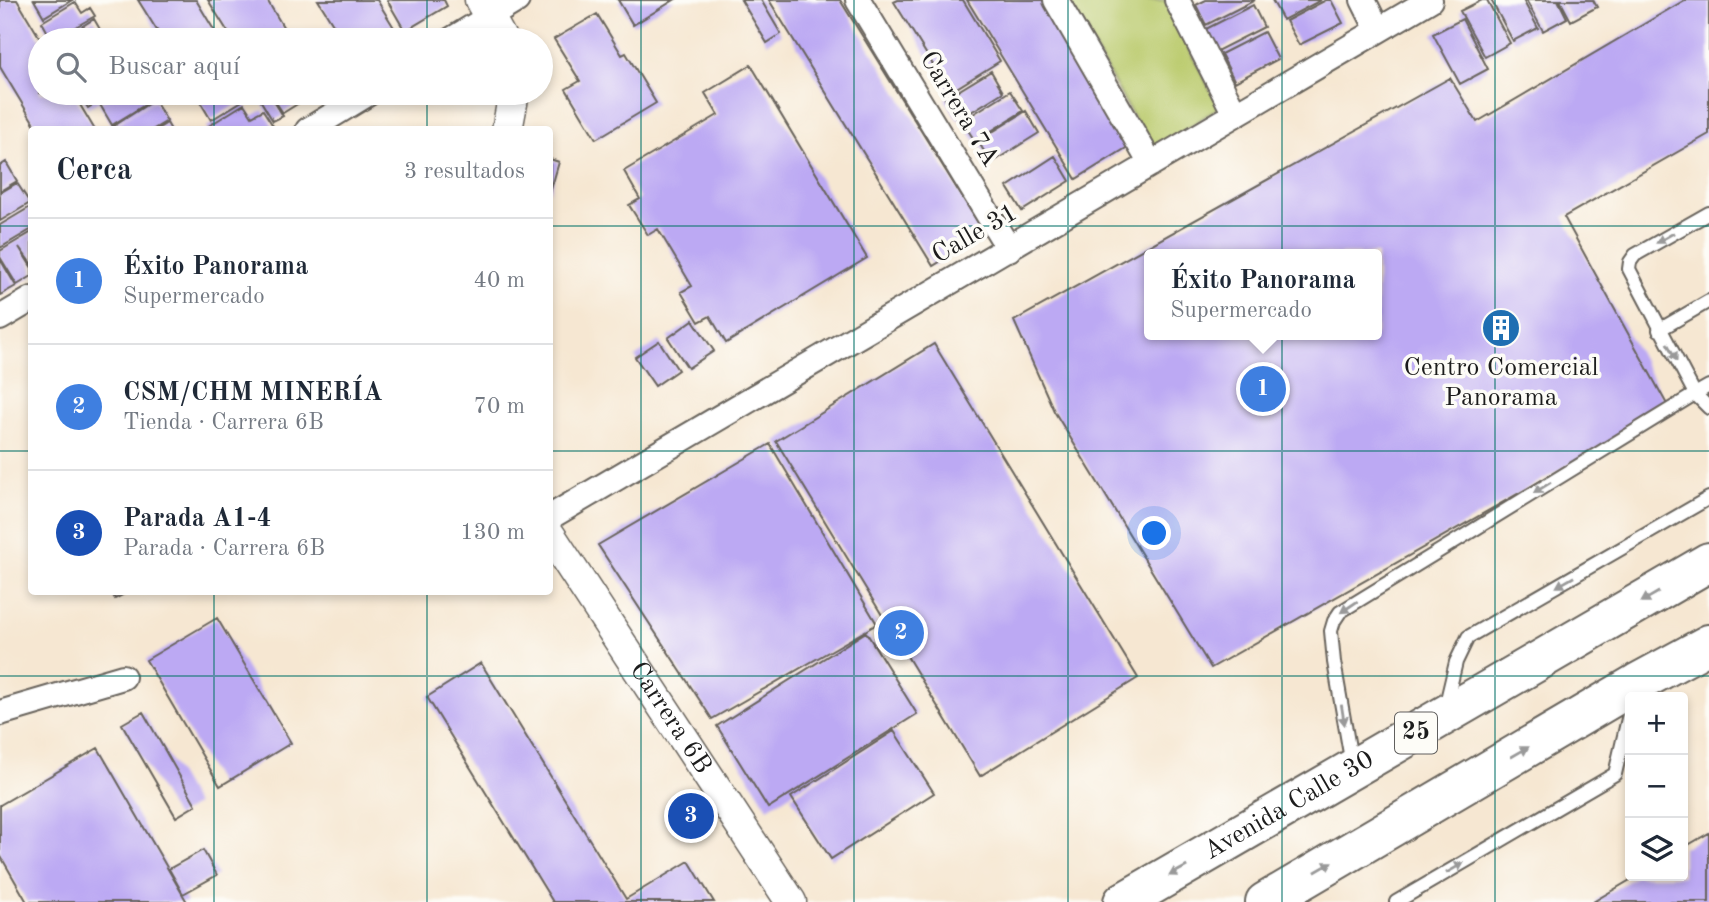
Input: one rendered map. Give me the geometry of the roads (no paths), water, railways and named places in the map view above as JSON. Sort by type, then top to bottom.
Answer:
[{"type":"highway","name":"Avenida Calle 30","points":[[1123,902],[1709,562]]},
{"type":"highway","points":[[1640,692],[1709,644]]},
{"type":"highway","points":[[1265,902],[1625,701]]},
{"type":"street","points":[[474,28],[517,0]]},
{"type":"street","name":"Carrera 7A","points":[[858,0],[1009,249]]},
{"type":"street","points":[[1056,0],[1151,164]]},
{"type":"street","points":[[1177,0],[1235,114]]},
{"type":"street","points":[[1363,0],[1378,30]]},
{"type":"street","name":"Calle 31","points":[[553,515],[1430,0]]},
{"type":"street","points":[[315,126],[349,105]]},
{"type":"street","points":[[509,126],[512,105]]},
{"type":"street","points":[[0,317],[28,301]]},
{"type":"street","name":"Carrera 6B","points":[[553,540],[791,902]]},
{"type":"street","points":[[0,713],[123,677]]},
{"type":"lane","points":[[1709,213],[1635,255],[1629,270],[1695,394],[1709,408]]},
{"type":"lane","points":[[1659,330],[1709,301]]},
{"type":"lane","points":[[1353,767],[1331,631],[1340,612],[1709,386]]},
{"type":"lane","points":[[1442,718],[1456,662],[1468,636],[1709,498]]},
{"type":"lane","points":[[1396,902],[1615,775],[1625,732]]},
{"type":"place","name":"Centro Comercial Panorama","points":[[1501,328]]},
{"type":"place","name":"Éxito Panorama","points":[[1263,389]]},
{"type":"place","name":"CSM/CHM MINERÍA","points":[[901,633]]},
{"type":"place","name":"Parada A1-4","points":[[691,816]]}]
